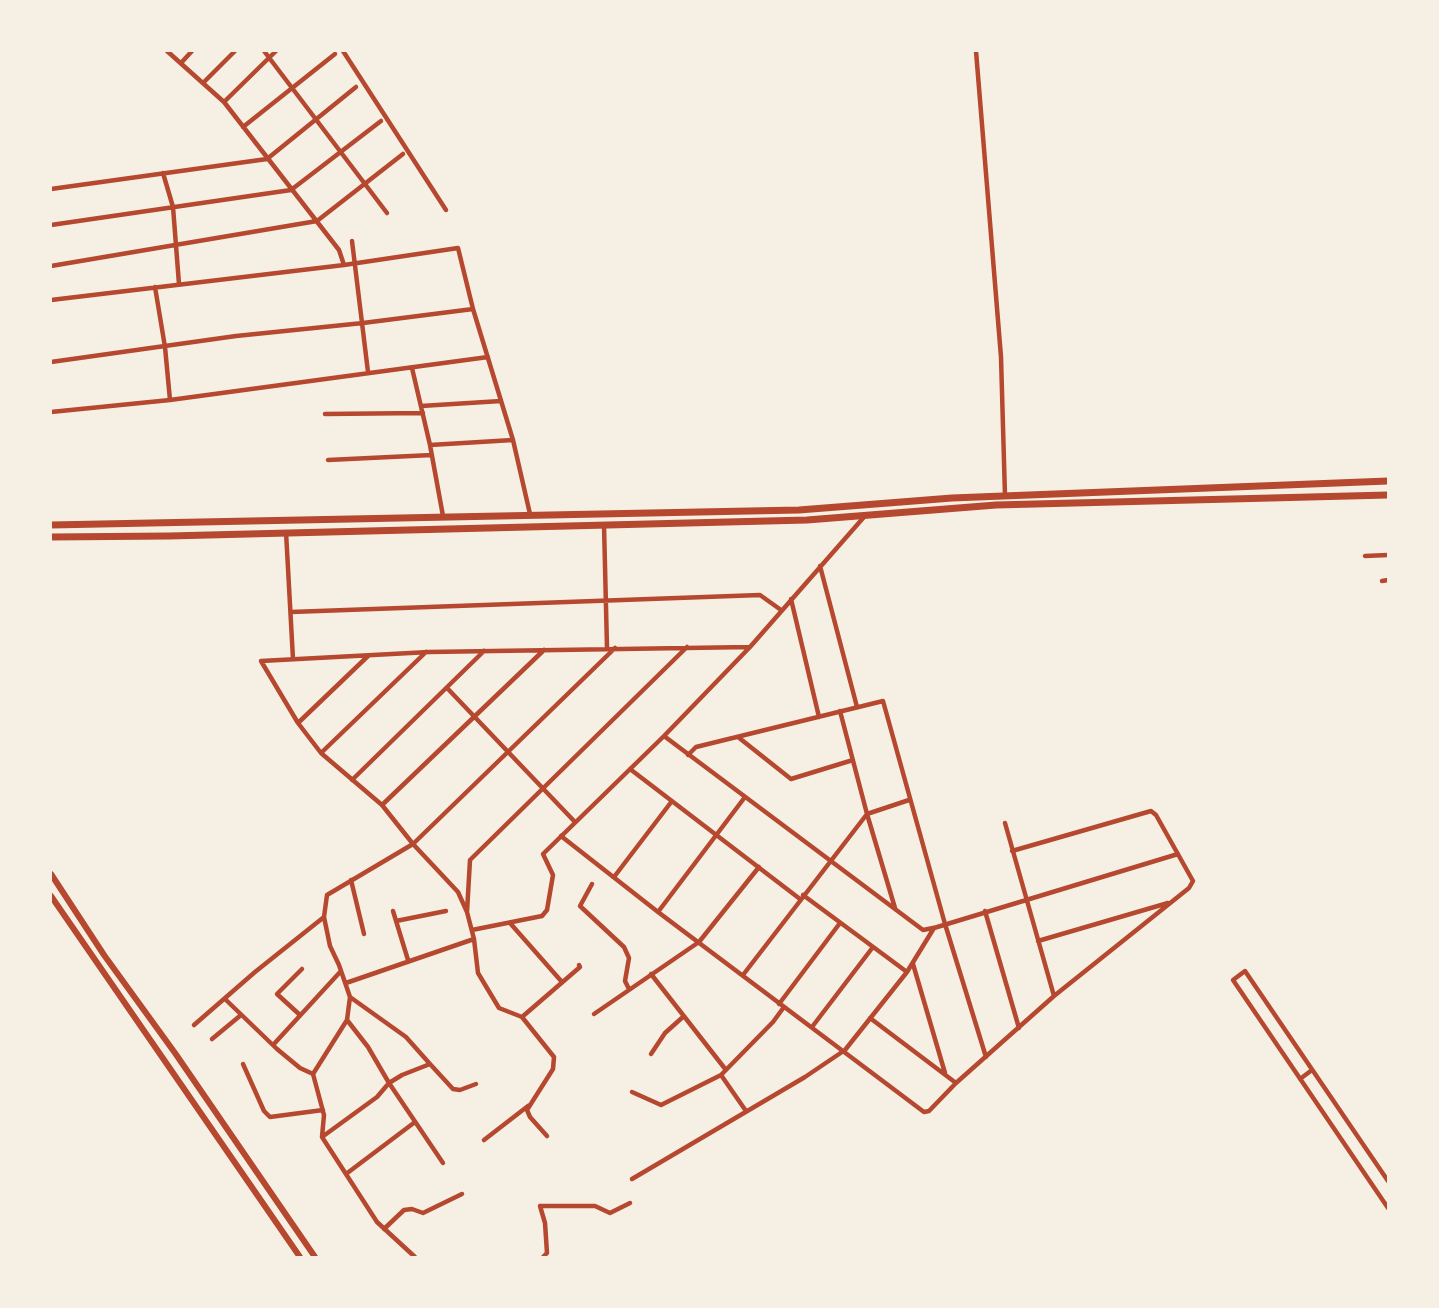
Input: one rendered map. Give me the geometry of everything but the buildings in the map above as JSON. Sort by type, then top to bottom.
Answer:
[{"type":"highway","points":[[51,525],[799,510],[953,498],[1388,481]]},
{"type":"highway","points":[[51,537],[604,525],[865,516],[996,505],[1388,495]]},
{"type":"main road","points":[[51,874],[104,955],[183,1064],[315,1257]]},
{"type":"main road","points":[[51,896],[300,1257]]},
{"type":"street","points":[[167,51],[225,103],[339,250],[344,265]]},
{"type":"street","points":[[181,63],[192,51]]},
{"type":"street","points":[[203,83],[235,51]]},
{"type":"street","points":[[264,51],[387,213]]},
{"type":"street","points":[[225,103],[276,51]]},
{"type":"street","points":[[343,51],[446,210]]},
{"type":"street","points":[[976,51],[1001,357],[1005,496]]},
{"type":"street","points":[[243,127],[335,54]]},
{"type":"street","points":[[51,189],[267,159],[356,87]]},
{"type":"street","points":[[51,225],[291,190],[381,121]]},
{"type":"street","points":[[51,266],[317,222],[403,154]]},
{"type":"street","points":[[163,173],[173,207],[179,284]]},
{"type":"street","points":[[352,241],[368,372]]},
{"type":"street","points":[[51,300],[344,265],[458,248],[473,309],[513,440],[530,514]]},
{"type":"street","points":[[155,287],[170,400]]},
{"type":"street","points":[[51,362],[236,336],[473,309]]},
{"type":"street","points":[[51,412],[170,400],[488,357]]},
{"type":"street","points":[[412,368],[443,517]]},
{"type":"street","points":[[421,406],[501,401]]},
{"type":"street","points":[[325,414],[423,413]]},
{"type":"street","points":[[430,445],[513,440]]},
{"type":"street","points":[[328,460],[432,455]]},
{"type":"street","points":[[472,930],[541,916],[547,910],[553,875],[543,854],[664,736],[750,647],[865,516]]},
{"type":"street","points":[[604,525],[607,648]]},
{"type":"street","points":[[286,532],[292,659]]},
{"type":"street","points":[[1365,556],[1388,555]]},
{"type":"street","points":[[820,566],[857,707]]},
{"type":"street","points":[[291,612],[760,595],[781,610]]},
{"type":"street","points":[[791,599],[819,717]]},
{"type":"street","points":[[467,912],[470,860],[687,647]]},
{"type":"street","points":[[484,1140],[528,1106],[553,1069],[554,1057],[522,1017],[499,1008],[478,973],[472,930],[458,892],[413,844],[383,804],[321,753],[298,723],[261,661],[426,652],[750,647]]},
{"type":"street","points":[[313,1074],[347,1020],[350,997],[330,946],[324,917],[327,895],[413,844],[616,648]]},
{"type":"street","points":[[383,804],[544,649]]},
{"type":"street","points":[[352,780],[485,651]]},
{"type":"street","points":[[321,753],[426,652]]},
{"type":"street","points":[[298,723],[368,655]]},
{"type":"street","points":[[448,689],[575,822]]},
{"type":"street","points":[[688,755],[696,747],[883,701],[909,800],[986,1057]]},
{"type":"street","points":[[840,712],[896,909]]},
{"type":"street","points":[[664,736],[923,930],[1178,853]]},
{"type":"street","points":[[737,737],[791,779],[853,760]]},
{"type":"street","points":[[630,769],[759,867],[907,972]]},
{"type":"street","points":[[658,912],[745,797]]},
{"type":"street","points":[[743,975],[867,814],[909,800]]},
{"type":"street","points":[[614,877],[673,802]]},
{"type":"street","points":[[561,836],[924,1112],[929,1111],[956,1083],[1054,996],[1189,888],[1193,881],[1151,811],[1012,851]]},
{"type":"street","points":[[1005,823],[1054,996]]},
{"type":"street","points":[[594,1014],[699,942],[759,867]]},
{"type":"street","points":[[351,880],[364,934]]},
{"type":"street","points":[[592,884],[580,906],[624,947],[629,958],[625,981],[629,989]]},
{"type":"street","points":[[1038,941],[1171,902]]},
{"type":"street","points":[[393,911],[408,960]]},
{"type":"street","points":[[396,921],[446,911]]},
{"type":"street","points":[[985,911],[1019,1028]]},
{"type":"street","points":[[194,1025],[324,917]]},
{"type":"street","points":[[510,923],[562,982]]},
{"type":"street","points":[[632,1092],[661,1105],[720,1075],[773,1022],[840,923]]},
{"type":"street","points":[[632,1179],[845,1051],[907,972],[934,928]]},
{"type":"street","points":[[346,983],[474,939]]},
{"type":"street","points":[[812,1027],[873,947]]},
{"type":"street","points":[[912,963],[945,1073]]},
{"type":"street","points":[[522,1017],[580,967],[579,965]]},
{"type":"street","points":[[300,1015],[276,994],[302,969]]},
{"type":"street","points":[[273,1045],[341,971]]},
{"type":"street","points":[[1388,1181],[1245,971],[1233,980],[1388,1208]]},
{"type":"street","points":[[651,974],[726,1070]]},
{"type":"street","points":[[350,997],[406,1037],[453,1089],[460,1090],[476,1084]]},
{"type":"street","points":[[225,999],[273,1045],[300,1068],[313,1074],[323,1110],[322,1137],[377,1222],[415,1257]]},
{"type":"street","points":[[212,1039],[242,1015]]},
{"type":"street","points":[[651,1054],[665,1033],[684,1016]]},
{"type":"street","points":[[870,1018],[956,1083]]},
{"type":"street","points":[[347,1020],[368,1047],[443,1163]]},
{"type":"street","points":[[243,1064],[264,1111],[270,1117],[323,1110]]},
{"type":"street","points":[[322,1137],[377,1097],[389,1083],[430,1065]]},
{"type":"street","points":[[1300,1079],[1312,1070]]},
{"type":"street","points":[[720,1075],[747,1112]]},
{"type":"street","points":[[528,1106],[530,1116],[547,1136]]},
{"type":"street","points":[[346,1174],[415,1122]]},
{"type":"street","points":[[383,1229],[404,1210],[412,1209],[423,1213],[462,1194]]},
{"type":"street","points":[[543,1257],[547,1252],[545,1223],[540,1206],[595,1206],[610,1213],[630,1203]]}]
